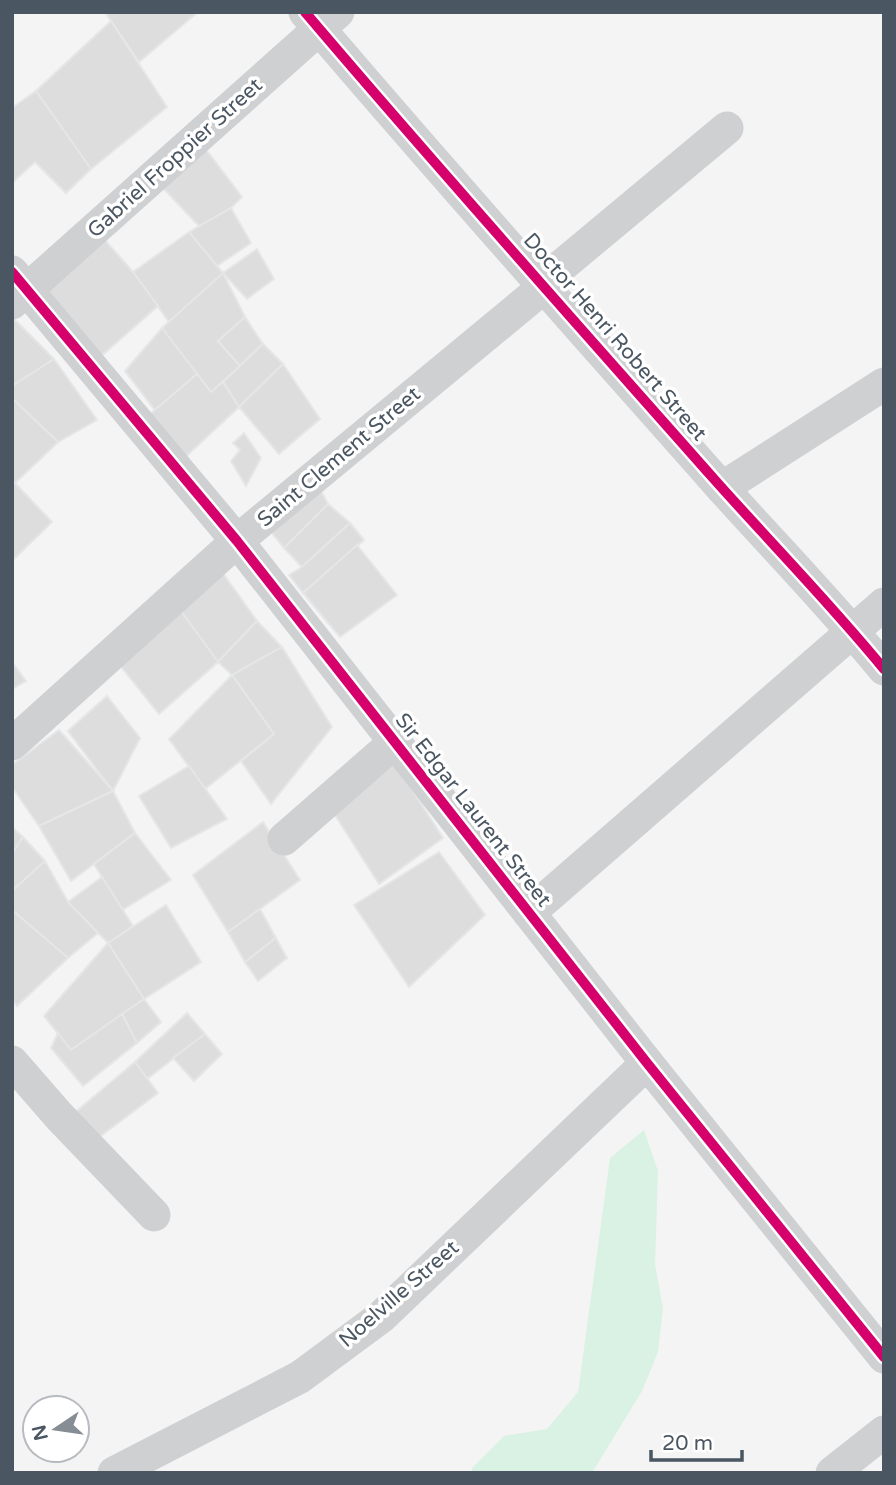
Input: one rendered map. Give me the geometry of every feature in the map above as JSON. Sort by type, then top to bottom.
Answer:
[{"type":"street","name":"Doctor Henri Robert Street","points":[[321,18],[543,285],[884,669]]},
{"type":"street","name":"Gabriel Froppier Street","points":[[17,289],[321,18]]},
{"type":"street","name":"Saint Clement Street","points":[[12,744],[237,541],[727,128]]},
{"type":"street","name":"Sir Edgar Laurent Street","points":[[17,289],[237,541],[646,1063],[884,1357]]},
{"type":"street","points":[[722,488],[884,384]]},
{"type":"street","points":[[529,913],[884,604]]},
{"type":"street","points":[[284,839],[395,742]]},
{"type":"street","points":[[12,1062],[59,1116],[154,1215]]},
{"type":"street","name":"Noelville Street","points":[[114,1473],[300,1377],[381,1317],[646,1063]]},
{"type":"street","points":[[832,1473],[884,1432]]},
{"type":"green space","points":[[644,1130],[658,1171],[655,1264],[663,1308],[658,1352],[642,1391],[592,1473],[472,1473],[472,1468],[504,1436],[547,1429],[578,1392],[610,1158]]},
{"type":"building","points":[[105,12],[198,12],[139,62]]},
{"type":"building","points":[[111,21],[167,107],[91,169],[36,91]]},
{"type":"building","points":[[36,91],[91,169],[66,193],[35,162],[12,183],[12,108]]},
{"type":"building","points":[[204,147],[242,197],[231,208],[199,226],[162,187]]},
{"type":"building","points":[[231,208],[251,243],[217,266],[189,232]]},
{"type":"building","points":[[189,232],[223,273],[169,322],[133,272]]},
{"type":"building","points":[[103,238],[158,306],[100,357],[39,288]]},
{"type":"building","points":[[257,249],[274,279],[247,299],[223,273]]},
{"type":"building","points":[[223,273],[245,317],[218,341],[240,366],[211,392],[162,328]]},
{"type":"building","points":[[245,317],[263,344],[240,366],[218,341]]},
{"type":"building","points":[[12,320],[54,359],[12,386]]},
{"type":"building","points":[[162,328],[197,374],[155,410],[125,371]]},
{"type":"building","points":[[263,344],[283,364],[239,407],[223,382]]},
{"type":"building","points":[[54,359],[97,420],[58,442],[12,398],[12,386]]},
{"type":"building","points":[[283,364],[320,419],[279,454],[239,407]]},
{"type":"building","points":[[197,374],[211,392],[223,382],[239,407],[181,461],[143,420]]},
{"type":"building","points":[[12,398],[58,442],[15,483],[12,480]]},
{"type":"building","points":[[244,433],[261,458],[246,486],[231,461],[240,450],[233,443]]},
{"type":"building","points":[[12,480],[52,522],[12,561]]},
{"type":"building","points":[[316,481],[328,504],[284,548],[265,524]]},
{"type":"building","points":[[328,504],[350,523],[302,567],[284,548]]},
{"type":"building","points":[[350,523],[364,540],[303,593],[289,575],[302,567]]},
{"type":"building","points":[[357,545],[397,595],[340,637],[303,593]]},
{"type":"building","points":[[220,569],[257,621],[218,662],[176,604]]},
{"type":"building","points":[[176,604],[218,662],[159,714],[119,664]]},
{"type":"building","points":[[257,621],[282,647],[232,675],[218,662]]},
{"type":"building","points":[[282,647],[332,727],[271,804],[241,761],[274,734],[232,675]]},
{"type":"building","points":[[12,662],[26,681],[12,689]]},
{"type":"building","points":[[232,675],[274,734],[205,789],[169,739]]},
{"type":"building","points":[[107,696],[140,738],[113,791],[68,731]]},
{"type":"building","points":[[59,730],[113,791],[39,826],[12,787],[12,765]]},
{"type":"building","points":[[395,763],[443,838],[379,884],[335,815]]},
{"type":"building","points":[[189,766],[227,819],[171,848],[139,796]]},
{"type":"building","points":[[113,791],[135,833],[71,881],[39,826]]},
{"type":"building","points":[[263,822],[300,880],[228,932],[193,875]]},
{"type":"building","points":[[12,827],[23,837],[12,854]]},
{"type":"building","points":[[135,833],[171,880],[122,910],[94,864]]},
{"type":"building","points":[[23,837],[45,861],[12,891],[12,854]]},
{"type":"building","points":[[439,852],[485,915],[409,987],[354,905]]},
{"type":"building","points":[[45,861],[68,902],[98,933],[68,958],[12,910],[12,891]]},
{"type":"building","points":[[102,877],[133,926],[108,943],[68,902]]},
{"type":"building","points":[[166,905],[201,962],[144,999],[108,943]]},
{"type":"building","points":[[260,909],[276,938],[245,962],[228,932]]},
{"type":"building","points":[[12,910],[68,958],[17,1006],[12,1000]]},
{"type":"building","points":[[276,938],[287,958],[258,981],[245,962]]},
{"type":"building","points":[[108,943],[144,999],[71,1050],[44,1016]]},
{"type":"building","points":[[144,999],[161,1022],[137,1043],[122,1014]]},
{"type":"building","points":[[187,1013],[205,1034],[147,1079],[135,1062]]},
{"type":"building","points":[[122,1014],[137,1043],[83,1086],[51,1048],[58,1033],[71,1050]]},
{"type":"building","points":[[205,1034],[222,1054],[194,1081],[173,1058]]},
{"type":"building","points":[[135,1062],[158,1093],[94,1141],[66,1120]]},
{"type":"cycle path","points":[[305,12],[508,247],[884,669]]},
{"type":"cycle path","points":[[12,272],[237,541],[647,1063],[884,1357]]}]
